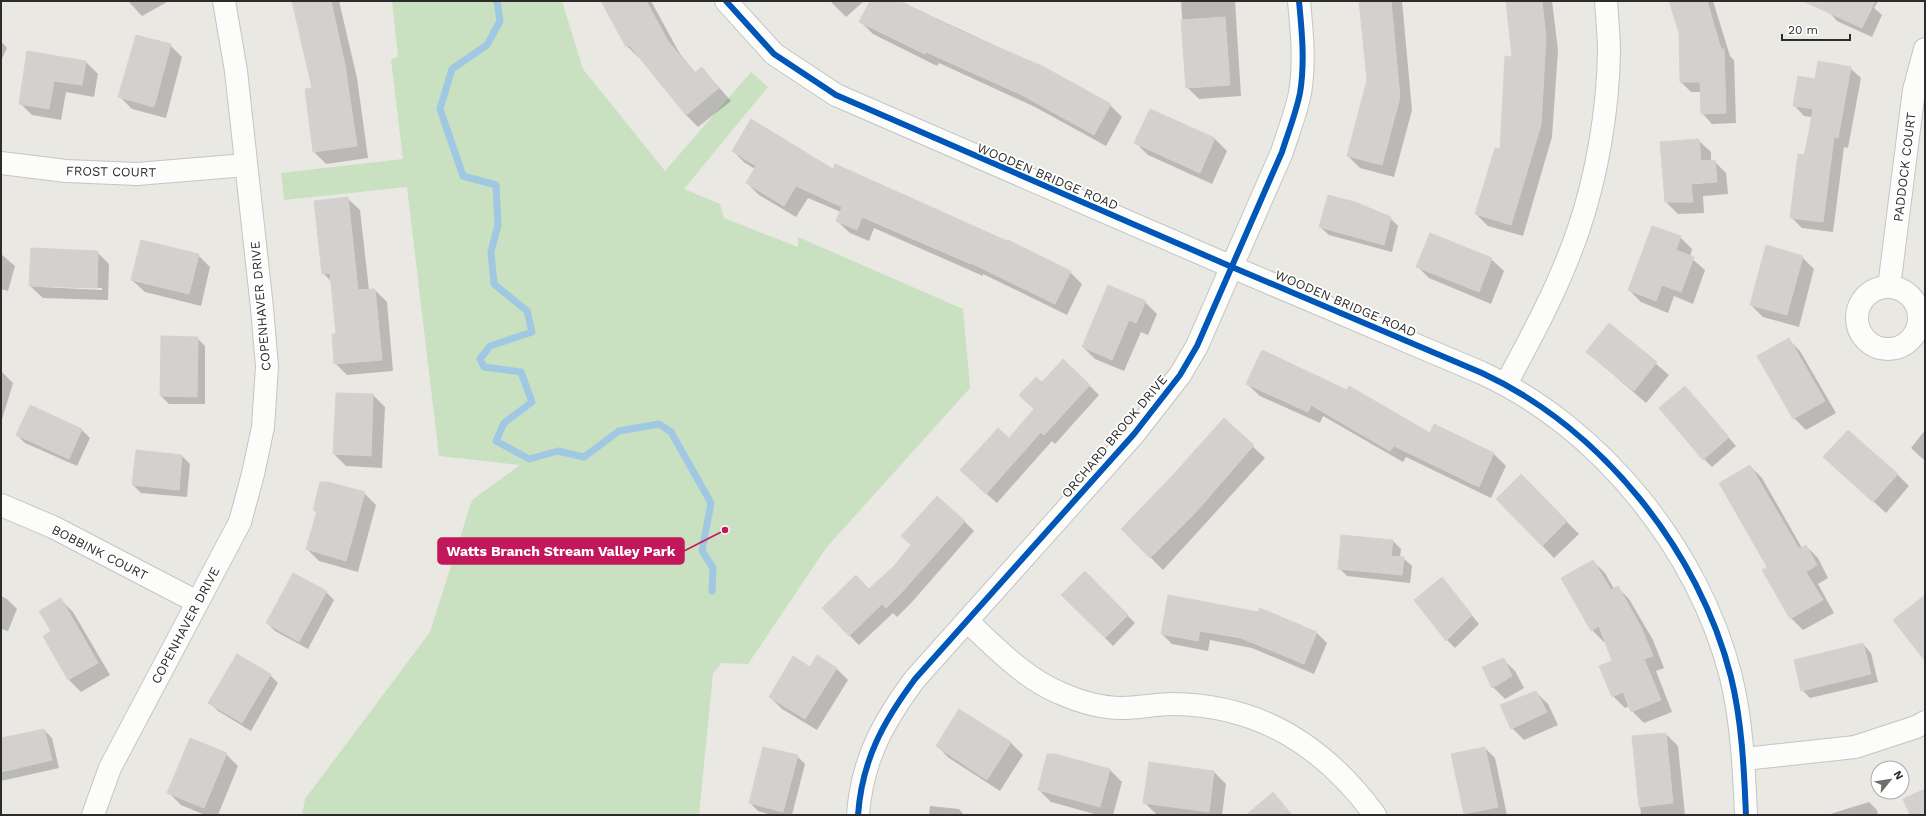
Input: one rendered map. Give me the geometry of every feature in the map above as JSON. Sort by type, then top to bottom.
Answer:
[{"type":"street","name":"COPENHAVER DRIVE","points":[[93,815],[110,768],[240,522],[263,427],[267,366],[236,71],[224,1]]},
{"type":"street","name":"WOODEN BRIDGE ROAD","points":[[726,1],[774,54],[836,95],[1506,384],[1568,428],[1600,454],[1639,496],[1671,542],[1697,587],[1719,641],[1731,677],[1744,759],[1746,815]]},
{"type":"street","name":"ORCHARD BROOK DRIVE","points":[[858,815],[859,798],[865,772],[874,746],[893,708],[915,678],[1158,405],[1180,375],[1197,346],[1282,152],[1300,93],[1303,68],[1300,1]]},
{"type":"street","points":[[1506,384],[1541,319],[1560,278],[1578,231],[1593,179],[1604,116],[1609,53],[1606,1]]},
{"type":"street","name":"PADDOCK COURT","points":[[1890,287],[1914,90],[1925,49]]},
{"type":"street","name":"FROST COURT","points":[[1,163],[66,171],[137,174],[246,165]]},
{"type":"street","name":"BOBBINK COURT","points":[[1,505],[53,527],[197,602]]},
{"type":"street","points":[[967,621],[1034,679],[1060,693],[1091,703],[1120,708],[1173,704],[1223,708],[1262,721],[1300,741],[1326,760],[1350,782],[1375,815]]},
{"type":"street","points":[[1744,759],[1855,747],[1916,727],[1925,722]]},
{"type":"green space","points":[[392,1],[562,1],[583,69],[665,171],[751,72],[768,87],[684,189],[720,204],[724,218],[798,247],[798,237],[963,309],[970,388],[826,548],[748,664],[722,663],[713,673],[699,815],[302,815],[305,799],[430,632],[472,500],[520,465],[439,456],[407,187],[284,200],[281,173],[403,159],[391,60],[398,56]]},
{"type":"building","points":[[292,1],[331,1],[345,65],[357,146],[313,152],[305,89],[312,88]]},
{"type":"building","points":[[601,1],[646,1],[668,41],[694,73],[702,67],[719,88],[686,115],[629,45],[626,47]]},
{"type":"building","points":[[870,1],[900,1],[963,32],[1044,67],[1111,104],[1094,135],[1022,95],[926,52],[925,54],[859,22]]},
{"type":"building","points":[[1359,1],[1391,1],[1400,97],[1382,165],[1347,156],[1367,80]]},
{"type":"building","points":[[1506,1],[1542,1],[1546,37],[1541,125],[1511,225],[1475,214],[1495,148],[1500,149],[1505,56],[1512,57]]},
{"type":"building","points":[[1669,1],[1707,1],[1721,49],[1724,49],[1726,113],[1701,114],[1700,82],[1680,82],[1679,33]]},
{"type":"building","points":[[1803,1],[1875,1],[1862,28]]},
{"type":"building","points":[[1225,17],[1230,85],[1186,88],[1181,20]]},
{"type":"building","points":[[136,35],[171,44],[154,107],[118,97]]},
{"type":"building","points":[[27,51],[86,61],[82,85],[54,81],[49,109],[19,104]]},
{"type":"building","points":[[1818,61],[1851,67],[1838,138],[1834,137],[1823,222],[1790,218],[1798,154],[1805,155],[1813,109],[1793,106],[1798,76],[1815,79]]},
{"type":"building","points":[[1150,109],[1215,138],[1200,173],[1134,143]]},
{"type":"building","points":[[751,119],[833,169],[835,164],[1007,241],[1008,240],[1071,271],[1055,304],[971,263],[862,217],[857,230],[836,221],[842,207],[796,186],[784,206],[746,183],[756,166],[732,151]]},
{"type":"building","points":[[1699,139],[1701,161],[1715,160],[1717,182],[1691,184],[1693,202],[1665,202],[1660,142]]},
{"type":"building","points":[[1328,195],[1355,202],[1391,217],[1384,245],[1319,227]]},
{"type":"building","points":[[348,197],[358,290],[375,289],[382,360],[334,364],[332,334],[336,334],[330,273],[322,274],[314,201]]},
{"type":"building","points":[[1652,226],[1681,236],[1676,250],[1694,257],[1681,292],[1662,285],[1656,301],[1628,290]]},
{"type":"building","points":[[1430,233],[1492,258],[1479,292],[1416,267]]},
{"type":"building","points":[[141,240],[199,254],[189,294],[131,280]]},
{"type":"building","points":[[1766,245],[1803,256],[1787,315],[1750,305]]},
{"type":"building","points":[[31,248],[98,251],[97,288],[29,286]]},
{"type":"building","points":[[1108,285],[1146,301],[1136,323],[1129,320],[1112,360],[1082,347]]},
{"type":"building","points":[[1609,323],[1657,362],[1634,391],[1586,352]]},
{"type":"building","points":[[161,336],[198,337],[197,397],[160,396]]},
{"type":"building","points":[[1789,338],[1825,401],[1793,419],[1757,356]]},
{"type":"building","points":[[1262,350],[1347,390],[1349,386],[1430,433],[1434,424],[1494,453],[1479,487],[1394,446],[1390,451],[1311,405],[1308,412],[1246,384]]},
{"type":"building","points":[[1063,359],[1090,385],[1044,435],[1041,432],[986,494],[960,470],[998,428],[1009,438],[1034,409],[1019,395],[1036,377],[1042,382]]},
{"type":"building","points":[[1685,386],[1729,437],[1703,460],[1659,408]]},
{"type":"building","points":[[336,393],[373,394],[371,456],[333,454]]},
{"type":"building","points":[[30,405],[82,429],[69,459],[16,435]]},
{"type":"building","points":[[1224,418],[1254,445],[1197,511],[1150,558],[1121,529],[1172,476]]},
{"type":"building","points":[[1848,430],[1898,474],[1873,502],[1823,457]]},
{"type":"building","points":[[136,450],[182,455],[179,490],[132,485]]},
{"type":"building","points":[[1750,465],[1799,549],[1806,545],[1817,565],[1806,572],[1823,600],[1790,619],[1762,570],[1767,567],[1719,483]]},
{"type":"building","points":[[1521,474],[1567,521],[1542,546],[1496,499]]},
{"type":"building","points":[[320,482],[328,482],[365,492],[346,561],[306,549],[317,511],[313,510]]},
{"type":"building","points":[[937,496],[965,521],[886,608],[882,604],[849,636],[822,608],[856,575],[869,589],[894,566],[911,545],[901,536]]},
{"type":"building","points":[[1341,535],[1393,540],[1391,556],[1404,557],[1402,575],[1338,569]]},
{"type":"building","points":[[1593,560],[1611,590],[1618,586],[1641,627],[1653,656],[1644,659],[1661,700],[1631,712],[1623,692],[1612,697],[1599,666],[1612,661],[1599,626],[1591,631],[1561,578]]},
{"type":"building","points":[[1085,571],[1128,615],[1105,638],[1061,595]]},
{"type":"building","points":[[293,573],[327,591],[299,642],[266,623]]},
{"type":"building","points":[[1442,577],[1472,615],[1446,641],[1414,600]]},
{"type":"building","points":[[1168,595],[1258,612],[1260,608],[1317,632],[1304,664],[1241,638],[1200,631],[1198,641],[1161,634]]},
{"type":"building","points":[[1925,595],[1925,661],[1893,620]]},
{"type":"building","points":[[61,598],[98,663],[68,680],[43,636],[51,631],[39,611]]},
{"type":"building","points":[[1863,643],[1871,674],[1801,691],[1794,660]]},
{"type":"building","points":[[237,654],[271,674],[242,723],[208,703]]},
{"type":"building","points":[[817,655],[837,668],[805,719],[769,697],[793,656],[810,667]]},
{"type":"building","points":[[1504,658],[1512,676],[1492,688],[1482,667]]},
{"type":"building","points":[[1536,691],[1547,712],[1511,729],[1500,705]]},
{"type":"building","points":[[959,709],[1011,742],[987,780],[936,746]]},
{"type":"building","points":[[44,729],[52,760],[1,772],[1,738]]},
{"type":"building","points":[[1666,733],[1673,803],[1639,807],[1632,736]]},
{"type":"building","points":[[190,738],[227,753],[204,808],[167,793]]},
{"type":"building","points":[[763,747],[798,755],[783,812],[749,803]]},
{"type":"building","points":[[1485,747],[1498,807],[1464,814],[1451,754]]},
{"type":"building","points":[[1047,754],[1055,754],[1110,769],[1100,807],[1038,790]]},
{"type":"building","points":[[1149,762],[1214,771],[1209,812],[1143,803]]},
{"type":"building","points":[[1925,789],[1925,815],[1910,815],[1903,800],[1910,800],[1910,796]]},
{"type":"building","points":[[1273,792],[1292,815],[1246,815]]},
{"type":"waterway","points":[[497,1],[500,21],[487,45],[452,69],[440,109],[463,176],[496,185],[498,225],[491,252],[494,284],[527,311],[532,332],[490,346],[480,359],[484,367],[521,372],[532,402],[504,423],[496,441],[529,459],[558,451],[584,457],[619,431],[659,424],[671,432],[711,503],[702,551],[713,568],[712,591]]},
{"type":"cycle path","points":[[726,1],[774,54],[836,95],[1232,267],[1482,373],[1526,397],[1567,426],[1605,460],[1639,498],[1670,540],[1695,584],[1716,630],[1735,694],[1742,746],[1746,815]]},
{"type":"cycle path","points":[[858,815],[864,777],[876,742],[893,711],[915,679],[1134,434],[1180,375],[1197,346],[1282,152],[1296,108],[1302,82],[1303,59],[1299,1]]},
{"type":"place","name":"Watts Branch Stream Valley Park","points":[[725,530]]}]
